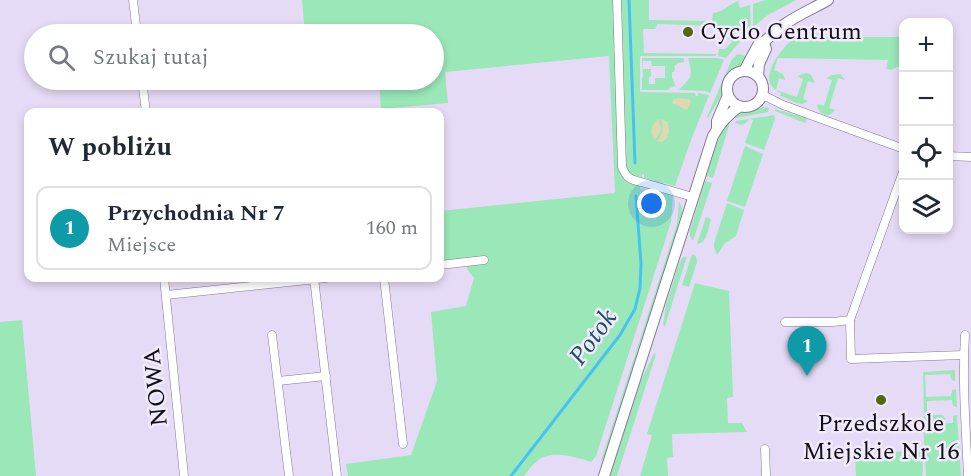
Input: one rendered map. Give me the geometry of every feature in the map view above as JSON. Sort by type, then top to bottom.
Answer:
[{"type":"street","points":[[133,0],[136,24]]},
{"type":"street","points":[[616,0],[622,167],[626,176],[633,181],[693,197]]},
{"type":"street","points":[[744,71],[758,45],[764,43],[786,23],[828,0]]},
{"type":"street","points":[[758,76],[759,64],[766,49],[764,43]]},
{"type":"street","points":[[738,72],[754,73],[758,76],[763,85],[763,95],[760,100],[750,107],[739,106],[730,100],[727,84],[738,72]]},
{"type":"street","points":[[143,90],[146,108]]},
{"type":"street","points":[[604,476],[717,128],[717,121],[728,95]]},
{"type":"street","points":[[763,95],[783,105],[899,148]]},
{"type":"street","points":[[717,128],[739,106]]},
{"type":"street","points":[[953,156],[971,156]]},
{"type":"street","points":[[899,180],[850,320],[850,359],[963,356]]},
{"type":"street","points":[[444,265],[484,260]]},
{"type":"street","name":"NOWA","points":[[164,282],[184,476]]},
{"type":"street","points":[[166,295],[279,282]]},
{"type":"street","points":[[314,282],[337,476]]},
{"type":"street","points":[[384,282],[403,444]]},
{"type":"street","points":[[785,322],[850,320]]},
{"type":"street","points":[[272,335],[289,476]]},
{"type":"street","points":[[965,335],[963,356],[968,476]]},
{"type":"street","points":[[278,381],[326,376]]},
{"type":"street","points":[[765,449],[766,476]]},
{"type":"green space","points":[[302,0],[649,0],[649,20],[712,21],[713,13],[738,1],[740,8],[750,5],[751,30],[748,32],[741,27],[658,24],[655,29],[643,29],[644,53],[716,54],[716,56],[640,56],[640,92],[709,95],[675,186],[644,178],[642,174],[640,189],[673,195],[671,222],[596,456],[591,462],[564,455],[549,455],[537,461],[524,476],[348,476],[346,464],[411,455],[437,381],[431,312],[466,306],[474,278],[467,269],[467,258],[444,261],[444,211],[615,193],[609,56],[445,72],[448,103],[381,108],[380,90],[444,90],[444,24],[304,24]]},
{"type":"green space","points":[[766,0],[796,0],[768,15],[753,27],[753,4]]},
{"type":"green space","points":[[809,30],[824,37],[899,37],[899,66],[891,70],[886,69],[888,60],[778,58],[774,70],[783,74],[785,80],[779,78],[776,90],[770,81],[770,73],[778,56],[790,41]]},
{"type":"green space","points":[[734,35],[744,37],[726,58],[718,56],[719,49],[725,49],[732,42],[728,38]]},
{"type":"green space","points":[[740,54],[748,57],[727,75],[722,94],[708,118],[731,61]]},
{"type":"green space","points":[[642,58],[684,59],[684,62],[678,63],[672,72],[676,86],[667,90],[642,90]],"holes":[[[643,61],[651,61],[652,66],[665,66],[665,78],[655,78],[655,84],[649,84],[651,69],[643,69]]]},
{"type":"green space","points":[[688,58],[724,60],[710,93],[679,90],[690,76]]},
{"type":"green space","points":[[807,73],[811,75],[815,83],[808,81],[803,99],[808,101],[801,104],[780,96],[781,93],[777,90],[797,97],[803,79],[797,76]]},
{"type":"green space","points":[[840,74],[845,80],[838,78],[829,108],[835,110],[827,115],[821,113],[817,106],[818,104],[824,106],[832,80],[826,78]]},
{"type":"green space","points":[[763,107],[769,108],[768,112],[731,119],[713,178],[707,176],[717,142],[730,119],[742,112]]},
{"type":"green space","points":[[775,109],[807,118],[805,123],[775,111]]},
{"type":"green space","points":[[774,115],[775,119],[764,150],[745,143],[753,120],[749,119],[742,125],[735,123],[736,121]]},
{"type":"green space","points":[[745,146],[763,154],[745,207],[727,201]]},
{"type":"green space","points":[[705,181],[712,183],[693,241],[690,230]]},
{"type":"green space","points":[[679,201],[682,216],[604,458],[601,461],[677,224]]},
{"type":"green space","points":[[727,203],[744,210],[736,236],[725,243],[717,255],[714,243]]},
{"type":"green space","points":[[706,217],[711,219],[707,234],[701,243],[697,244]]},
{"type":"green space","points":[[692,254],[696,256],[697,262],[689,287],[682,285]]},
{"type":"green space","points":[[687,256],[665,326],[663,325],[666,305],[679,264],[682,258]]},
{"type":"green space","points":[[695,283],[729,291],[733,397],[727,398],[728,423],[742,423],[747,432],[672,434],[673,457],[667,458],[668,476],[640,476],[652,435],[647,434]]},
{"type":"green space","points":[[22,320],[36,476],[0,476],[0,322]]},
{"type":"green space","points":[[654,353],[656,354],[617,476],[610,476],[640,383]]},
{"type":"green space","points":[[955,370],[955,381],[951,379],[950,374],[925,375],[926,397],[951,396],[952,390],[956,389],[957,407],[953,406],[952,400],[927,401],[927,415],[943,415],[946,420],[944,423],[953,423],[953,416],[957,415],[961,476],[926,476],[923,372]]},
{"type":"green space","points":[[922,449],[922,476],[856,476],[855,458],[889,457],[895,452]]},
{"type":"sand","points":[[678,98],[689,99],[691,102],[687,110],[672,103]]},
{"type":"sand","points":[[659,119],[661,130],[655,140],[652,129],[654,123]]},
{"type":"sand","points":[[661,119],[668,122],[669,132],[662,142],[657,141],[661,136]]},
{"type":"waterway","name":"Potok","points":[[629,0],[635,163]]},
{"type":"waterway","name":"Potok","points":[[511,476],[620,335],[635,309],[640,288],[641,264],[636,196]]},
{"type":"place","name":"Cyclo Centrum","points":[[688,32]]},
{"type":"place","name":"Przychodnia Nr 7","points":[[807,376]]},
{"type":"place","name":"Przedszkole Miejskie Nr 16","points":[[881,400]]}]
